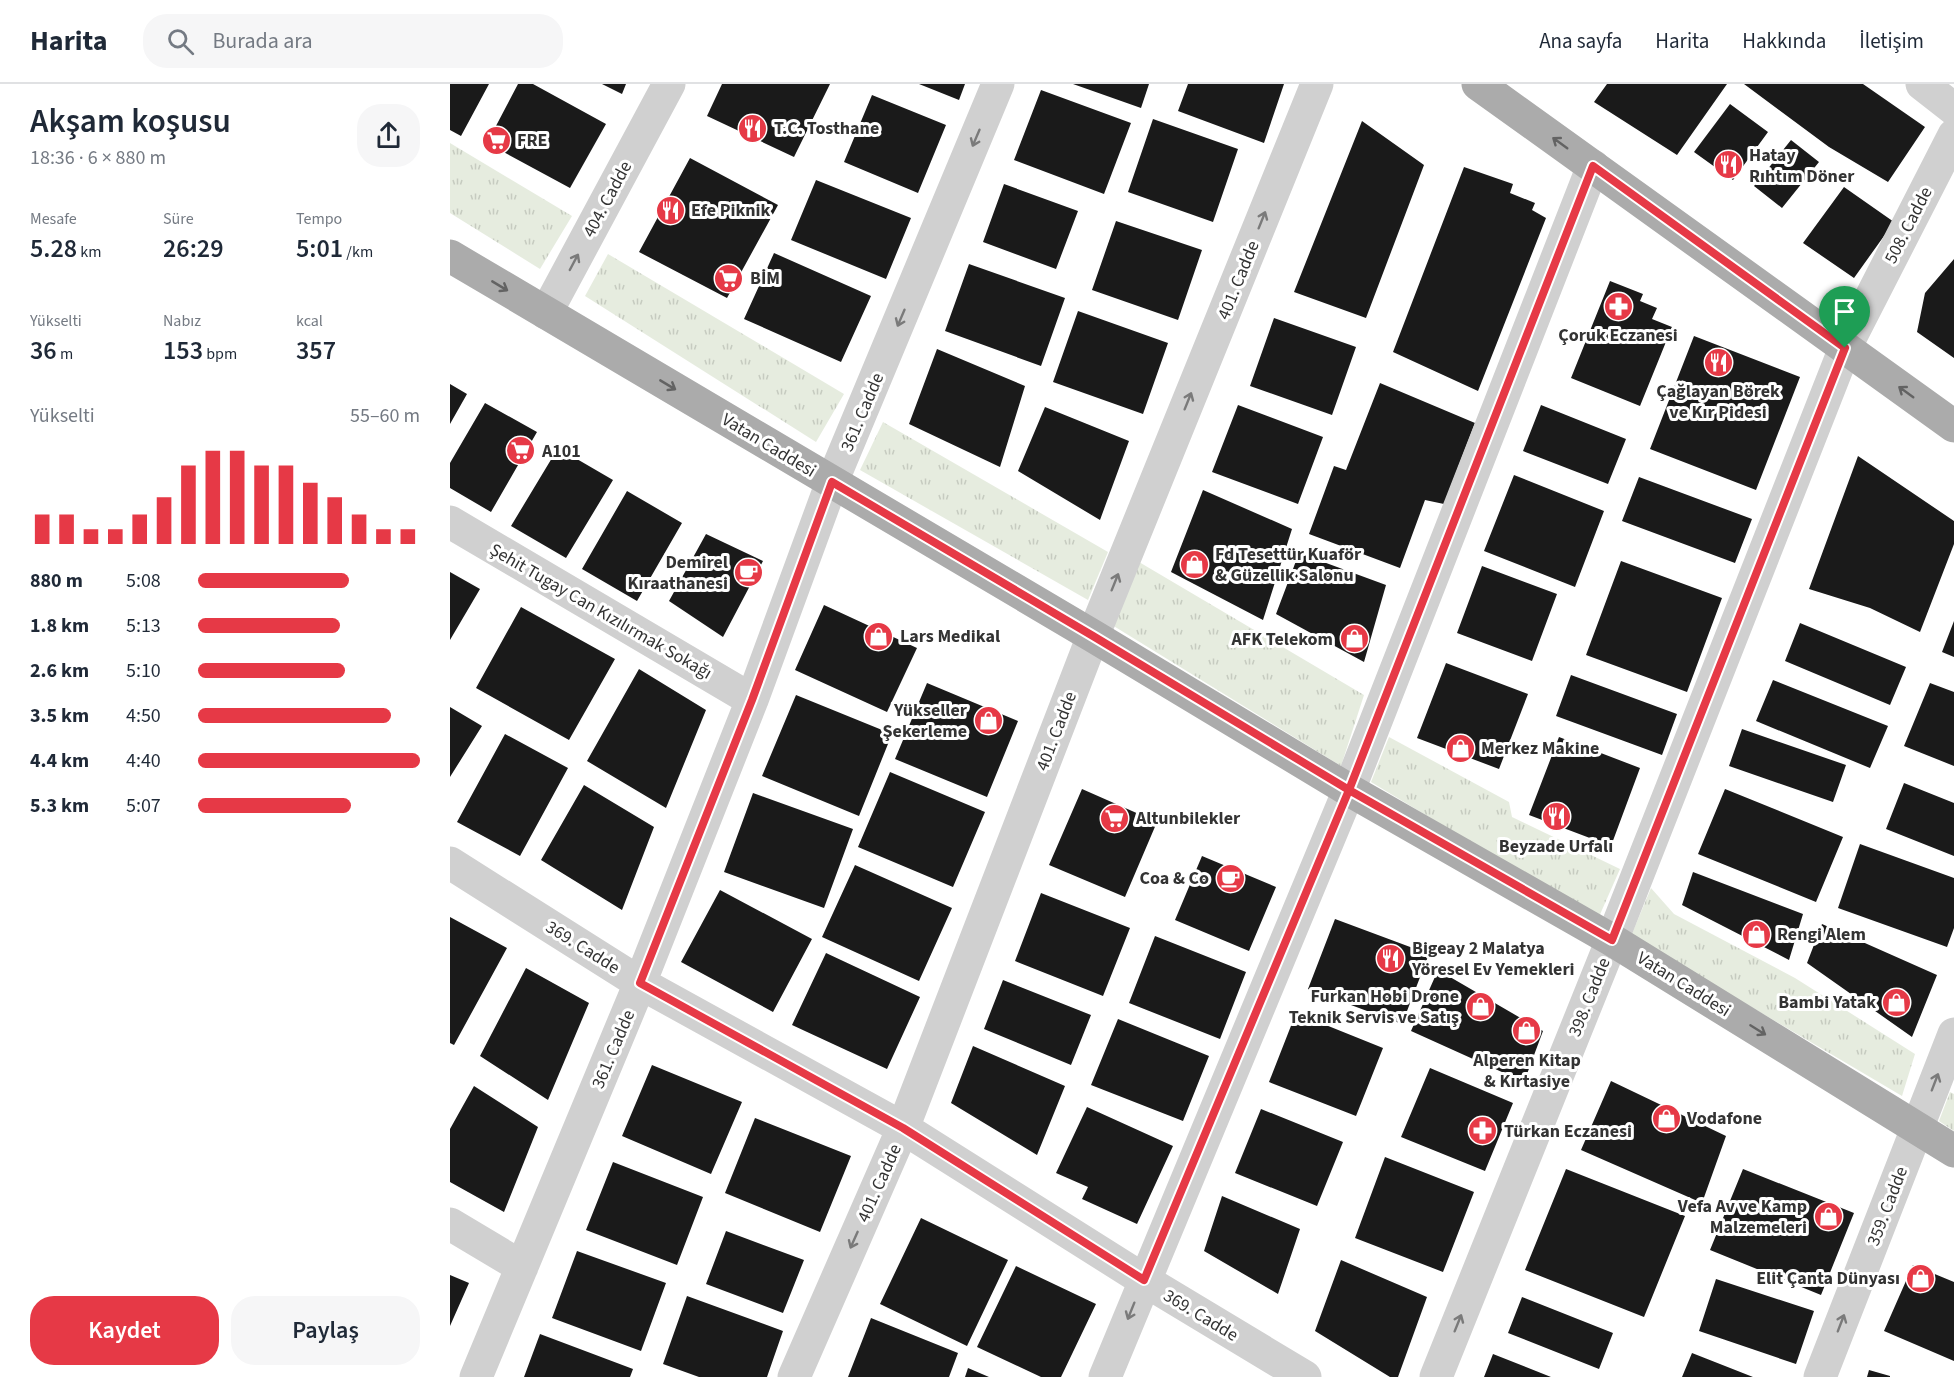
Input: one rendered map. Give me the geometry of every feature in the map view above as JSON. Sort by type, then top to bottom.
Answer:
[{"type":"main road","points":[[1478,84],[1954,426]]},
{"type":"main road","name":"Vatan Caddesi","points":[[450,256],[1349,790],[1612,940],[1954,1151]]},
{"type":"street","name":"404. Cadde","points":[[546,313],[669,84]]},
{"type":"street","name":"361. Cadde","points":[[476,1377],[640,983],[752,700],[832,482],[998,84]]},
{"type":"street","name":"401. Cadde","points":[[794,1377],[903,1128],[1093,636],[1317,84]]},
{"type":"street","points":[[1922,84],[1954,109]]},
{"type":"street","name":"508. Cadde","points":[[1845,348],[1954,135]]},
{"type":"street","points":[[1105,1377],[1349,790],[1593,166]]},
{"type":"street","name":"398. Cadde","points":[[1436,1377],[1612,940],[1845,348]]},
{"type":"street","name":"Şehit Tugay Can Kızılırmak Sokağı","points":[[450,522],[752,700]]},
{"type":"street","name":"369. Cadde","points":[[450,863],[640,983],[903,1128],[1144,1280],[1305,1377]]},
{"type":"street","name":"359. Cadde","points":[[1820,1377],[1954,1034]]},
{"type":"street","points":[[450,1224],[522,1267]]},
{"type":"green space","points":[[450,143],[572,216],[540,269],[450,213]]},
{"type":"green space","points":[[608,254],[844,394],[816,442],[585,296]]},
{"type":"green space","points":[[883,422],[1108,552],[1088,600],[860,470]]},
{"type":"green space","points":[[1139,562],[1364,695],[1341,766],[1112,625]]},
{"type":"green space","points":[[1389,737],[1509,802],[1512,817],[1620,869],[1598,919],[1371,782]]},
{"type":"green space","points":[[1651,888],[1674,914],[1795,978],[1915,1054],[1902,1096],[1631,936]]},
{"type":"green space","points":[[1950,1092],[1954,1094],[1954,1131],[1939,1121]]},
{"type":"building","points":[[450,84],[489,84],[461,136],[450,130]]},
{"type":"building","points":[[518,84],[533,84],[606,124],[570,188],[487,143]]},
{"type":"building","points":[[602,84],[626,84],[622,94]]},
{"type":"building","points":[[722,84],[830,84],[794,157],[707,116]]},
{"type":"building","points":[[919,84],[965,84],[959,100]]},
{"type":"building","points":[[1073,84],[1149,84],[1141,108]]},
{"type":"building","points":[[1188,84],[1284,84],[1264,143],[1178,111]]},
{"type":"building","points":[[1607,84],[1727,84],[1677,155],[1594,102]]},
{"type":"building","points":[[1744,84],[1863,84],[1925,127],[1888,182],[1829,147]]},
{"type":"building","points":[[1041,90],[1131,123],[1104,194],[1014,160]]},
{"type":"building","points":[[872,95],[946,125],[918,193],[844,162]]},
{"type":"building","points":[[1730,104],[1768,132],[1733,180],[1694,152]]},
{"type":"building","points":[[1153,119],[1238,149],[1213,222],[1128,192]]},
{"type":"building","points":[[1362,121],[1424,165],[1366,318],[1294,292]]},
{"type":"building","points":[[1791,140],[1819,162],[1782,208],[1754,186]]},
{"type":"building","points":[[690,158],[778,205],[727,298],[639,252]]},
{"type":"building","points":[[1464,167],[1513,184],[1510,193],[1535,203],[1532,210],[1546,218],[1478,391],[1393,352]]},
{"type":"building","points":[[816,180],[911,218],[886,279],[791,240]]},
{"type":"building","points":[[1004,184],[1078,211],[1056,269],[983,242]]},
{"type":"building","points":[[1844,187],[1894,222],[1854,278],[1803,243]]},
{"type":"building","points":[[1116,221],[1202,250],[1178,320],[1092,290]]},
{"type":"building","points":[[774,253],[871,296],[841,362],[744,319]]},
{"type":"building","points":[[1954,259],[1954,358],[1917,332],[1925,293]]},
{"type":"building","points":[[969,264],[1065,298],[1041,366],[945,331]]},
{"type":"building","points":[[1610,281],[1643,294],[1640,301],[1657,308],[1652,319],[1672,327],[1640,406],[1571,378]]},
{"type":"building","points":[[1078,311],[1168,343],[1143,414],[1053,382]]},
{"type":"building","points":[[1274,318],[1356,347],[1332,415],[1250,386]]},
{"type":"building","points":[[1694,336],[1800,377],[1756,490],[1650,449]]},
{"type":"building","points":[[937,349],[1025,386],[1000,467],[909,424]]},
{"type":"building","points":[[1380,383],[1475,423],[1444,504],[1425,500],[1400,568],[1309,534],[1334,466],[1346,470]]},
{"type":"building","points":[[450,384],[467,394],[450,424]]},
{"type":"building","points":[[485,403],[537,432],[491,512],[450,488],[450,463]]},
{"type":"building","points":[[1238,405],[1323,437],[1298,504],[1212,472]]},
{"type":"building","points":[[1541,405],[1626,439],[1608,484],[1523,451]]},
{"type":"building","points":[[1045,407],[1129,441],[1100,520],[1018,471]]},
{"type":"building","points":[[558,448],[613,480],[566,558],[511,526]]},
{"type":"building","points":[[1858,456],[1954,521],[1954,544],[1920,632],[1870,608],[1809,589]]},
{"type":"building","points":[[1514,475],[1604,511],[1575,587],[1484,551]]},
{"type":"building","points":[[1639,477],[1752,519],[1735,563],[1622,521]]},
{"type":"building","points":[[1203,490],[1292,529],[1263,620],[1171,572]]},
{"type":"building","points":[[627,491],[682,523],[637,601],[582,569]]},
{"type":"building","points":[[706,534],[763,561],[723,637],[669,601]]},
{"type":"building","points":[[1299,553],[1386,585],[1364,662],[1276,614]]},
{"type":"building","points":[[1621,561],[1722,598],[1687,692],[1586,655]]},
{"type":"building","points":[[1482,566],[1557,594],[1532,661],[1457,633]]},
{"type":"building","points":[[450,572],[480,589],[450,640]]},
{"type":"building","points":[[824,605],[917,648],[887,712],[795,670]]},
{"type":"building","points":[[521,607],[615,659],[569,740],[476,688]]},
{"type":"building","points":[[1954,621],[1954,657],[1942,652]]},
{"type":"building","points":[[1800,623],[1906,667],[1890,705],[1785,661]]},
{"type":"building","points":[[1446,663],[1528,694],[1499,769],[1417,738]]},
{"type":"building","points":[[639,669],[706,710],[666,808],[587,761]]},
{"type":"building","points":[[1571,675],[1677,714],[1662,755],[1556,716]]},
{"type":"building","points":[[1773,680],[1888,726],[1870,768],[1756,721]]},
{"type":"building","points":[[927,683],[1018,721],[987,797],[895,759]]},
{"type":"building","points":[[1930,683],[1954,692],[1954,766],[1904,746]]},
{"type":"building","points":[[796,695],[892,734],[859,816],[762,776]]},
{"type":"building","points":[[450,707],[482,726],[450,777]]},
{"type":"building","points":[[1742,729],[1846,765],[1833,802],[1729,766]]},
{"type":"building","points":[[505,734],[568,768],[520,856],[457,822]]},
{"type":"building","points":[[1559,737],[1640,768],[1611,846],[1529,815]]},
{"type":"building","points":[[890,772],[985,812],[953,887],[858,847]]},
{"type":"building","points":[[1904,783],[1954,803],[1954,856],[1886,829]]},
{"type":"building","points":[[584,785],[654,827],[622,910],[541,860]]},
{"type":"building","points":[[1082,789],[1157,822],[1125,897],[1049,865]]},
{"type":"building","points":[[1725,789],[1843,837],[1816,902],[1698,854]]},
{"type":"building","points":[[753,793],[853,829],[824,908],[724,872]]},
{"type":"building","points":[[1860,844],[1954,878],[1954,928],[1947,947],[1838,908]]},
{"type":"building","points":[[1202,856],[1276,887],[1249,951],[1175,920]]},
{"type":"building","points":[[855,865],[952,908],[919,981],[822,937]]},
{"type":"building","points":[[1693,872],[1803,914],[1789,960],[1682,905]]},
{"type":"building","points":[[720,890],[812,939],[773,1012],[681,962]]},
{"type":"building","points":[[1041,893],[1130,928],[1103,996],[1015,961]]},
{"type":"building","points":[[450,917],[507,948],[454,1045],[450,1043]]},
{"type":"building","points":[[1335,919],[1429,954],[1402,1024],[1308,989]]},
{"type":"building","points":[[1822,924],[1937,975],[1912,1037],[1807,963]]},
{"type":"building","points":[[1155,936],[1246,972],[1220,1039],[1129,1003]]},
{"type":"building","points":[[826,953],[920,997],[887,1069],[792,1025]]},
{"type":"building","points":[[526,968],[589,1003],[548,1100],[480,1056]]},
{"type":"building","points":[[1438,970],[1543,1031],[1524,1082],[1411,1031]]},
{"type":"building","points":[[1003,980],[1091,1015],[1071,1065],[984,1029]]},
{"type":"building","points":[[1296,1013],[1383,1048],[1356,1116],[1269,1082]]},
{"type":"building","points":[[1118,1019],[1209,1056],[1183,1121],[1091,1085]]},
{"type":"building","points":[[973,1046],[1065,1086],[1037,1155],[951,1103]]},
{"type":"building","points":[[652,1065],[742,1102],[711,1174],[622,1136]]},
{"type":"building","points":[[1430,1068],[1513,1103],[1485,1171],[1401,1137]]},
{"type":"building","points":[[1611,1081],[1726,1136],[1702,1203],[1581,1150]]},
{"type":"building","points":[[474,1086],[538,1127],[504,1212],[450,1182],[450,1129]]},
{"type":"building","points":[[1087,1107],[1173,1146],[1137,1224],[1082,1199],[1088,1187],[1056,1173]]},
{"type":"building","points":[[1261,1109],[1343,1142],[1317,1206],[1235,1173]]},
{"type":"building","points":[[755,1118],[851,1156],[820,1232],[725,1193]]},
{"type":"building","points":[[1385,1157],[1474,1192],[1443,1272],[1355,1238]]},
{"type":"building","points":[[613,1162],[703,1197],[677,1265],[586,1230]]},
{"type":"building","points":[[1566,1169],[1685,1216],[1644,1317],[1525,1270]]},
{"type":"building","points":[[1743,1169],[1854,1213],[1821,1295],[1710,1250]]},
{"type":"building","points":[[1222,1196],[1300,1229],[1278,1294],[1204,1251]]},
{"type":"building","points":[[921,1218],[1008,1260],[967,1346],[880,1304]]},
{"type":"building","points":[[726,1231],[804,1260],[783,1313],[706,1284]]},
{"type":"building","points":[[577,1251],[666,1283],[641,1351],[552,1318]]},
{"type":"building","points":[[1341,1260],[1427,1297],[1398,1377],[1390,1377],[1315,1331]]},
{"type":"building","points":[[1913,1265],[1954,1282],[1954,1361],[1884,1331]]},
{"type":"building","points":[[1016,1266],[1096,1304],[1061,1377],[1041,1377],[977,1347]]},
{"type":"building","points":[[450,1275],[469,1283],[450,1326]]},
{"type":"building","points":[[1716,1279],[1814,1311],[1796,1364],[1699,1331]]},
{"type":"building","points":[[687,1296],[783,1331],[767,1377],[699,1377],[663,1364]]},
{"type":"building","points":[[1522,1297],[1613,1333],[1599,1369],[1508,1333]]},
{"type":"building","points":[[871,1318],[958,1353],[949,1377],[848,1377]]},
{"type":"building","points":[[540,1334],[633,1369],[630,1377],[524,1377]]},
{"type":"building","points":[[1692,1353],[1753,1377],[1682,1377]]},
{"type":"building","points":[[1493,1354],[1551,1377],[1484,1377]]},
{"type":"building","points":[[968,1368],[989,1377],[965,1377]]},
{"type":"building","points":[[1869,1370],[1890,1376],[1890,1377],[1867,1377]]},
{"type":"place","name":"T.C. Tosthane","points":[[753,128]]},
{"type":"place","name":"FRE","points":[[496,140]]},
{"type":"place","name":"Hatay Rıhtım Döner","points":[[1728,165]]},
{"type":"place","name":"Efe Piknik","points":[[670,210]]},
{"type":"place","name":"BİM","points":[[729,278]]},
{"type":"place","name":"Çoruk Eczanesi","points":[[1618,306]]},
{"type":"place","name":"Çağlayan Börek ve Kır Pidesi","points":[[1718,362]]},
{"type":"place","name":"A101","points":[[521,451]]},
{"type":"place","name":"Fd Tesettür Kuaför & Güzellik Salonu","points":[[1194,564]]},
{"type":"place","name":"Demirel Kıraathanesi","points":[[749,572]]},
{"type":"place","name":"Lars Medikal","points":[[879,636]]},
{"type":"place","name":"AFK Telekom","points":[[1354,639]]},
{"type":"place","name":"Yükseller Şekerleme","points":[[988,720]]},
{"type":"place","name":"Merkez Makine","points":[[1460,748]]},
{"type":"place","name":"Beyzade Urfalı","points":[[1556,817]]},
{"type":"place","name":"Altunbilekler","points":[[1115,818]]},
{"type":"place","name":"Coa & Co","points":[[1230,878]]},
{"type":"place","name":"Rengi Alem","points":[[1756,934]]},
{"type":"place","name":"Bigeay 2 Malatya Yöresel Ev Yemekleri","points":[[1391,958]]},
{"type":"place","name":"Bambi Yatak","points":[[1897,1002]]},
{"type":"place","name":"Furkan Hobi Drone Teknik Servis ve Satış","points":[[1480,1006]]},
{"type":"place","name":"Alperen Kitap & Kırtasiye","points":[[1527,1031]]},
{"type":"place","name":"Vodafone","points":[[1666,1118]]},
{"type":"place","name":"Türkan Eczanesi","points":[[1483,1131]]},
{"type":"place","name":"Vefa Av ve Kamp Malzemeleri","points":[[1828,1216]]},
{"type":"place","name":"Elit Çanta Dünyası","points":[[1921,1278]]},
{"type":"route","points":[[1845,348],[1593,166],[1349,790],[1144,1280],[903,1128],[640,983],[752,700],[832,482],[1349,790],[1612,940],[1845,348]]}]
